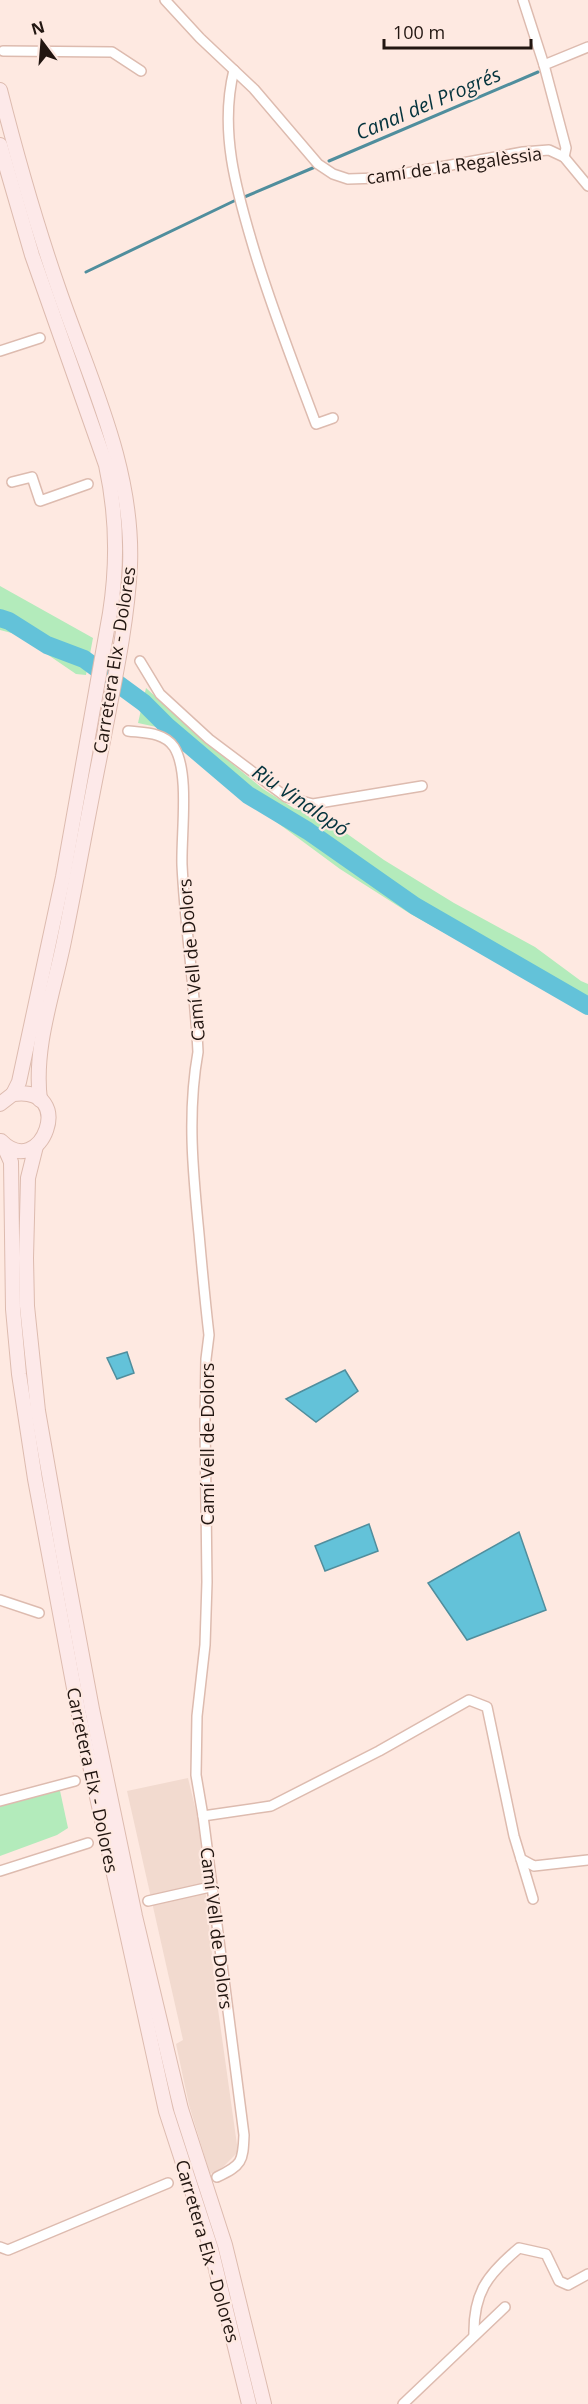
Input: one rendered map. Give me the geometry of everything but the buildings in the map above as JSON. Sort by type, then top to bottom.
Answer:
[{"type":"main road","name":"Carretera Elx - Dolores","points":[[0,90],[48,259],[120,464],[129,514],[130,539],[130,567],[123,632],[65,938],[39,1059],[40,1100],[46,1108],[49,1125],[47,1132],[36,1146],[27,1188],[27,1306],[38,1411],[64,1559],[131,1894],[173,2078],[232,2273],[264,2404]]},
{"type":"main road","name":"Carretera Elx - Dolores","points":[[0,145],[32,255],[106,465],[112,496],[117,547],[107,631],[54,920],[19,1082],[13,1094]]},
{"type":"main road","points":[[0,1104],[13,1094],[30,1095],[40,1100]]},
{"type":"main road","name":"Carretera Elx - Dolores","points":[[2,1142],[11,1162],[13,1309],[19,1374],[37,1490],[79,1715],[166,2111],[214,2260],[249,2404]]},
{"type":"main road","points":[[2,1142],[13,1149],[24,1150],[36,1146]]},
{"type":"street","name":"camí de la Regalèssia","points":[[165,0],[254,89],[318,164],[333,174],[348,179],[379,178],[523,152],[549,150],[564,157],[588,186]]},
{"type":"street","points":[[523,0],[566,148],[564,157]]},
{"type":"street","points":[[544,66],[588,47]]},
{"type":"street","points":[[3,51],[112,52],[141,71]]},
{"type":"street","points":[[234,70],[228,93],[228,147],[239,201],[264,285],[316,424],[333,418]]},
{"type":"street","points":[[0,351],[40,338]]},
{"type":"street","points":[[12,483],[32,477],[40,501],[88,484]]},
{"type":"street","points":[[140,661],[160,694],[209,738],[286,797],[313,804],[422,786]]},
{"type":"street","name":"Camí Vell de Dolors","points":[[128,731],[160,735],[173,745],[181,761],[183,780],[182,865],[198,1052],[191,1119],[192,1178],[209,1335],[206,1359],[205,1423],[207,1582],[205,1645],[197,1716],[196,1775],[244,2135],[243,2157],[236,2168],[217,2176]]},
{"type":"street","points":[[0,1600],[39,1613]]},
{"type":"street","points":[[203,1816],[271,1806],[380,1751],[469,1700],[487,1707],[514,1836],[533,1899]]},
{"type":"street","points":[[0,1801],[75,1780]]},
{"type":"street","points":[[0,1871],[88,1843]]},
{"type":"street","points":[[521,1859],[534,1866],[588,1860]]},
{"type":"street","points":[[148,1901],[210,1887]]},
{"type":"street","points":[[0,2247],[8,2250],[168,2183]]},
{"type":"street","points":[[474,2336],[473,2313],[484,2283],[502,2262],[519,2248],[546,2254],[559,2282],[568,2285],[588,2274]]},
{"type":"street","points":[[403,2404],[505,2307]]},
{"type":"shaded area","points":[[188,1778],[198,1819],[217,2002],[238,2152],[220,2170],[210,2174],[189,2105],[176,2044],[183,2040],[127,1791]]},
{"type":"green space","points":[[0,586],[93,638],[86,675],[76,674],[19,635],[0,630]]},
{"type":"green space","points":[[146,688],[202,739],[263,789],[295,809],[315,811],[384,860],[454,903],[535,947],[588,984],[588,1013],[409,913],[340,869],[229,787],[161,728],[138,723]]},
{"type":"green space","points":[[59,1786],[68,1828],[57,1835],[0,1856],[0,1806]]},
{"type":"water","points":[[127,1352],[134,1373],[117,1379],[107,1358]]},
{"type":"water","points":[[345,1370],[358,1391],[316,1422],[286,1399]]},
{"type":"water","points":[[369,1524],[378,1551],[325,1571],[315,1546]]},
{"type":"water","points":[[519,1532],[546,1610],[467,1640],[428,1583]]},
{"type":"waterway","name":"Canal del Progrés","points":[[329,161],[538,72]]},
{"type":"waterway","name":"Canal del Progrés","points":[[242,198],[315,167]]},
{"type":"waterway","name":"Canal del Progrés","points":[[86,272],[236,200]]},
{"type":"waterway","name":"Riu Vinalopó","points":[[0,618],[9,621],[47,645],[84,659],[144,703],[167,726],[248,795],[308,831],[415,906],[588,1006]]}]
